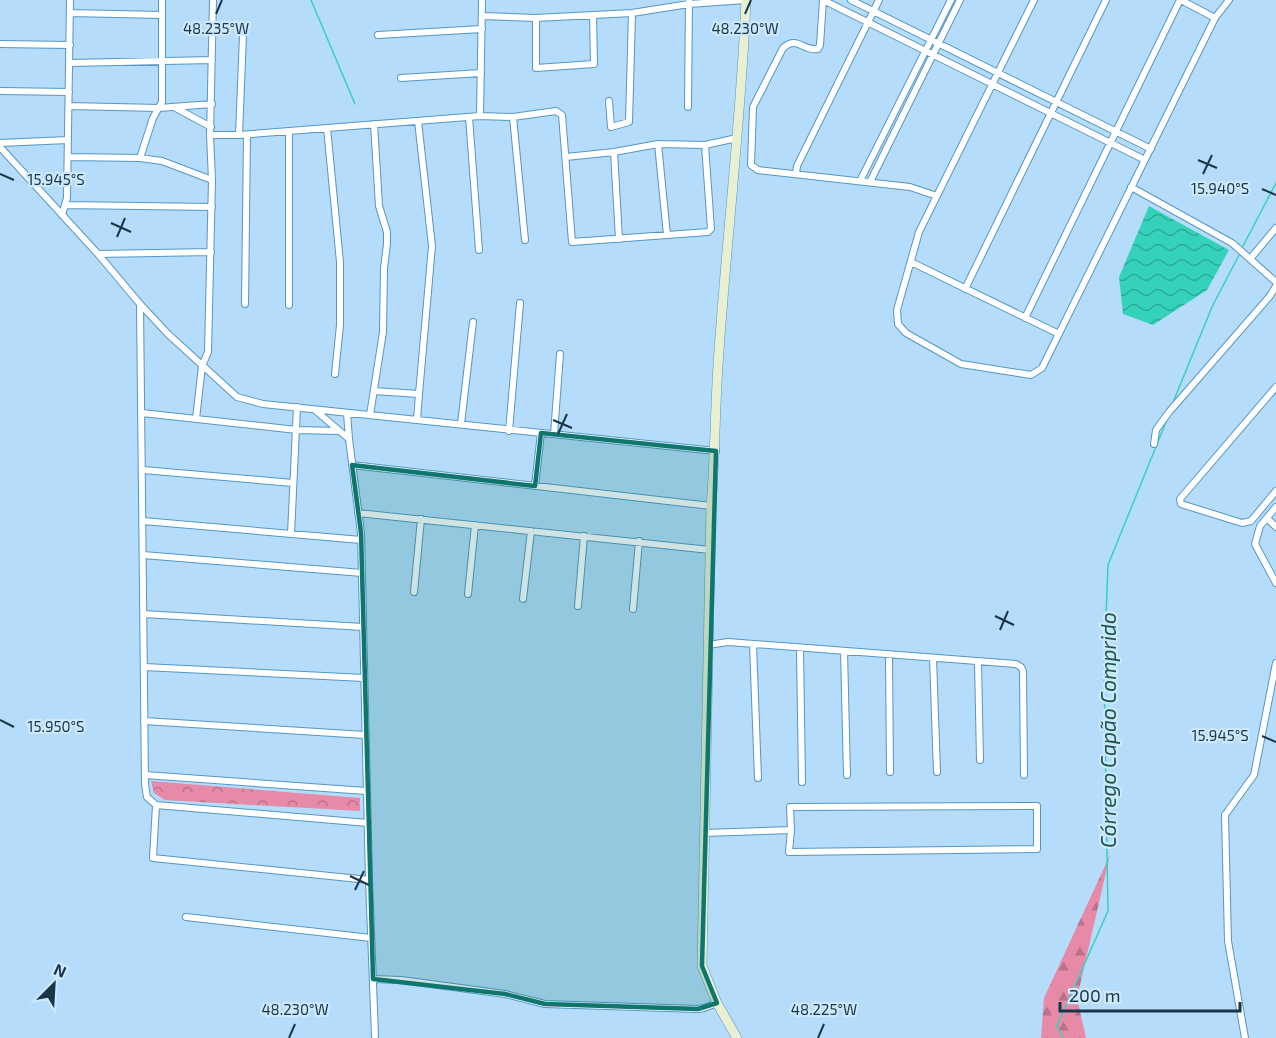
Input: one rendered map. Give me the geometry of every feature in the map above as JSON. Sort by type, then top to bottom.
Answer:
[{"type":"street","points":[[62,214],[67,198],[70,0]]},
{"type":"street","points":[[140,158],[153,118],[162,102],[162,0]]},
{"type":"street","points":[[196,419],[202,366],[208,352],[212,207],[210,135],[213,0]]},
{"type":"street","points":[[480,116],[482,0]]},
{"type":"street","points":[[482,16],[536,18],[632,13],[689,2],[746,0],[718,366],[716,451],[711,506],[702,966],[717,1003],[736,1038]]},
{"type":"street","points":[[937,196],[910,187],[758,170],[751,165],[753,107],[783,48],[789,43],[797,43],[812,50],[818,49],[823,0],[1145,160]]},
{"type":"street","points":[[851,0],[1151,149]]},
{"type":"street","points":[[796,174],[797,166],[879,0]]},
{"type":"street","points":[[860,181],[951,0]]},
{"type":"street","points":[[870,182],[960,0]]},
{"type":"street","points":[[1034,0],[919,232],[897,310],[898,324],[906,333],[961,364],[1031,375],[1042,368],[1215,18],[1229,0]]},
{"type":"street","points":[[965,289],[1106,0]]},
{"type":"street","points":[[1025,318],[1180,0],[1215,18]]},
{"type":"street","points":[[688,107],[689,2]]},
{"type":"street","points":[[70,13],[162,15]]},
{"type":"street","points":[[609,101],[611,127],[629,122],[632,13]]},
{"type":"street","points":[[536,18],[536,68],[594,64],[593,15]]},
{"type":"street","points":[[378,35],[482,29]]},
{"type":"street","points":[[239,135],[243,35]]},
{"type":"street","points":[[0,44],[70,45]]},
{"type":"street","points":[[70,63],[212,60]]},
{"type":"street","points":[[401,78],[481,73]]},
{"type":"street","points":[[0,91],[69,92]]},
{"type":"street","points":[[69,106],[159,108],[212,104]]},
{"type":"street","points":[[174,107],[211,127]]},
{"type":"street","points":[[210,135],[247,135],[480,116],[513,117],[549,110],[559,112],[562,115],[572,242],[708,232],[711,229],[705,145]]},
{"type":"street","points":[[469,117],[478,250]]},
{"type":"street","points":[[513,117],[525,240]]},
{"type":"street","points":[[417,420],[432,246],[418,121]]},
{"type":"street","points":[[370,415],[383,332],[384,268],[387,244],[387,232],[379,206],[374,124]]},
{"type":"street","points":[[327,128],[340,262],[340,325],[335,374]]},
{"type":"street","points":[[289,131],[289,305]]},
{"type":"street","points":[[245,304],[247,135]]},
{"type":"street","points":[[566,157],[658,144],[705,145],[737,138]]},
{"type":"street","points":[[0,143],[68,140]]},
{"type":"street","points":[[658,144],[667,235]]},
{"type":"street","points":[[0,147],[168,334],[237,397],[263,404],[716,451]]},
{"type":"street","points":[[614,152],[619,239]]},
{"type":"street","points":[[68,157],[140,158],[162,161],[212,180]]},
{"type":"street","points":[[1131,187],[1232,243],[1276,284],[1273,298],[1169,412],[1156,430],[1154,444]]},
{"type":"street","points":[[65,205],[212,207]]},
{"type":"street","points":[[1250,259],[1276,228]]},
{"type":"street","points":[[98,254],[211,252]]},
{"type":"street","points":[[911,262],[1059,334]]},
{"type":"street","points":[[509,431],[520,303]]},
{"type":"street","points":[[140,304],[144,721],[147,797],[156,806],[368,823]]},
{"type":"street","points":[[461,424],[473,322]]},
{"type":"street","points":[[555,434],[560,354]]},
{"type":"street","points":[[1276,387],[1180,500],[1181,504],[1242,523],[1251,521],[1276,491]]},
{"type":"street","points":[[374,391],[419,394]]},
{"type":"street","points":[[291,534],[297,407]]},
{"type":"street","points":[[315,409],[349,439]]},
{"type":"street","points":[[142,413],[297,430],[339,431]]},
{"type":"street","points":[[347,413],[362,540],[366,791],[375,1036]]},
{"type":"street","points":[[535,486],[541,433]]},
{"type":"street","points":[[352,465],[711,506]]},
{"type":"street","points":[[143,470],[293,483]]},
{"type":"street","points":[[1276,507],[1260,526],[1255,544],[1276,583]]},
{"type":"street","points":[[358,513],[710,550]]},
{"type":"street","points":[[1266,518],[1276,527]]},
{"type":"street","points":[[414,592],[421,519]]},
{"type":"street","points":[[143,521],[362,540]]},
{"type":"street","points":[[468,594],[475,525]]},
{"type":"street","points":[[523,599],[531,531]]},
{"type":"street","points":[[578,606],[584,536]]},
{"type":"street","points":[[633,609],[639,542]]},
{"type":"street","points":[[143,555],[362,573]]},
{"type":"street","points":[[144,614],[363,627]]},
{"type":"street","points":[[708,645],[728,642],[1016,664],[1023,671],[1024,775]]},
{"type":"street","points":[[753,644],[758,778]]},
{"type":"street","points":[[800,648],[802,782]]},
{"type":"street","points":[[844,651],[847,775]]},
{"type":"street","points":[[888,655],[890,772]]},
{"type":"street","points":[[933,658],[937,771]]},
{"type":"street","points":[[978,662],[980,760]]},
{"type":"street","points":[[1245,1038],[1228,941],[1225,815],[1254,775],[1276,663]]},
{"type":"street","points":[[144,667],[364,678]]},
{"type":"street","points":[[144,721],[365,735]]},
{"type":"street","points":[[145,775],[366,791]]},
{"type":"street","points":[[156,806],[153,858],[369,880]]},
{"type":"street","points":[[1037,806],[1036,849],[789,852],[791,830],[790,807],[1037,806]]},
{"type":"street","points":[[704,832],[791,830]]},
{"type":"street","points":[[186,918],[371,938]]},
{"type":"street","points":[[373,978],[505,994],[545,1004],[698,1009],[717,1003]]},
{"type":"highlighted area","points":[[541,433],[716,451],[702,966],[717,1003],[698,1009],[545,1004],[505,994],[373,979],[361,533],[352,465],[535,486]]},
{"type":"green space","points":[[151,781],[360,798],[360,811],[165,800],[154,793]]},
{"type":"green space","points":[[1110,855],[1077,998],[1086,1038],[1041,1038],[1044,998]]},
{"type":"water","points":[[1149,206],[1229,250],[1207,290],[1153,325],[1123,314],[1119,277]]},
{"type":"waterway","points":[[311,0],[355,104]]},
{"type":"waterway","name":"Córrego Capão Comprido","points":[[1243,246],[1276,183]]},
{"type":"waterway","name":"Córrego Capão Comprido","points":[[1174,400],[1212,307],[1239,255]]},
{"type":"waterway","name":"Córrego Capão Comprido","points":[[1063,1038],[1057,1026],[1108,911],[1104,667],[1108,565],[1166,422]]}]
